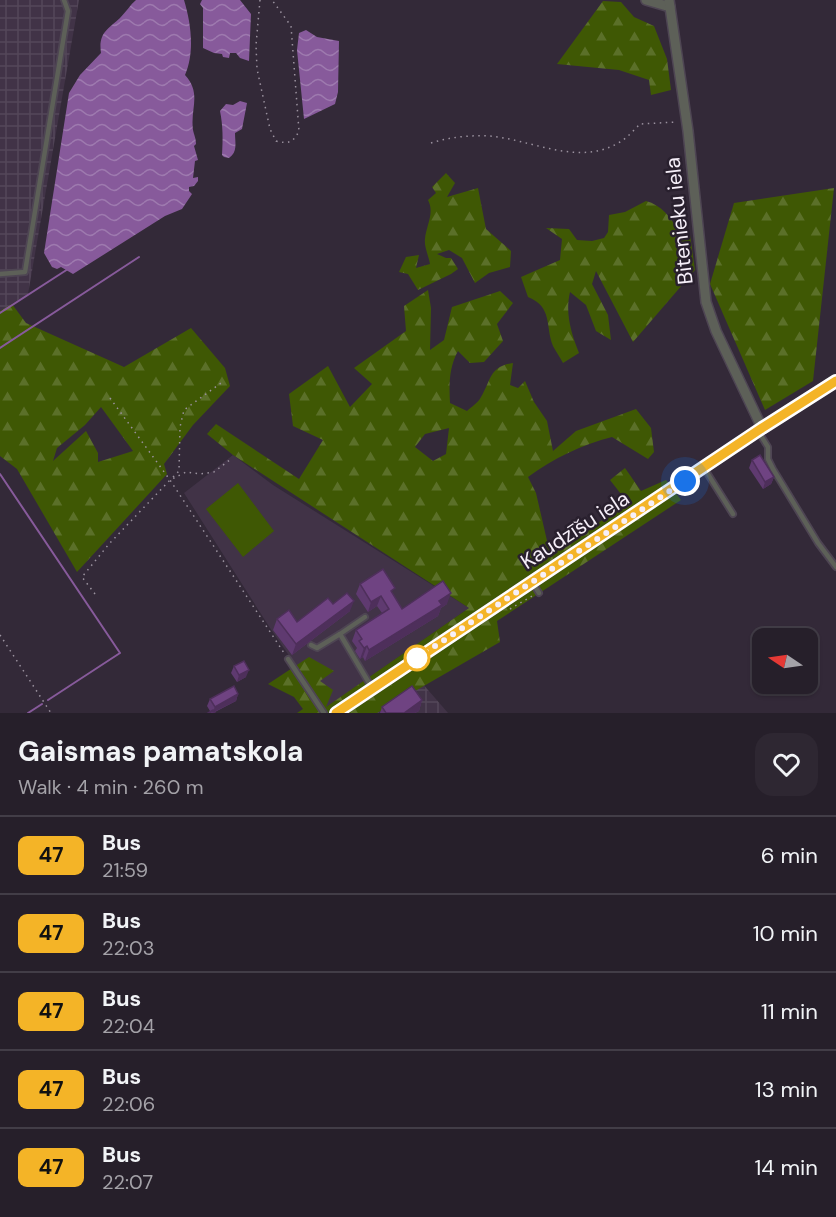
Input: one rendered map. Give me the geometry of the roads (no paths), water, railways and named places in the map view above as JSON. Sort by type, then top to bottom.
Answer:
[{"type":"street","points":[[646,0],[669,3]]},
{"type":"street","name":"Bitenieku iela","points":[[669,3],[687,122],[706,302],[716,331],[760,430]]},
{"type":"street","name":"Kaudzīšu iela","points":[[336,713],[372,688],[537,589],[704,468],[836,381]]},
{"type":"lane","points":[[0,274],[25,272],[68,11],[64,0]]},
{"type":"lane","points":[[760,430],[768,447],[768,456],[773,469],[818,543],[836,567]]},
{"type":"lane","points":[[704,468],[733,514]]},
{"type":"lane","points":[[311,645],[317,648],[365,617]]},
{"type":"lane","points":[[339,634],[372,688]]},
{"type":"lane","points":[[288,659],[324,713]]},
{"type":"water","points":[[136,0],[184,0],[191,38],[190,57],[185,75],[194,95],[192,122],[198,160],[195,161],[193,178],[198,177],[198,181],[194,186],[189,187],[192,194],[182,209],[165,216],[73,274],[61,267],[57,269],[52,267],[44,253],[69,93],[80,75],[101,53],[100,46],[105,32]]},
{"type":"water","points":[[202,0],[240,0],[251,14],[249,61],[240,58],[236,53],[230,53],[229,58],[203,48],[203,8],[200,4]]},
{"type":"water","points":[[306,30],[317,37],[339,41],[338,92],[335,104],[304,119],[297,50],[299,33]]},
{"type":"water","points":[[240,101],[247,103],[242,129],[235,133],[234,153],[229,158],[224,157],[222,155],[220,111],[226,104],[233,105]]},
{"type":"waterway","points":[[0,348],[139,257]]},
{"type":"waterway","points":[[0,313],[68,269]]},
{"type":"waterway","points":[[0,474],[120,653],[48,700]]},
{"type":"waterway","points":[[28,713],[42,704]]}]
